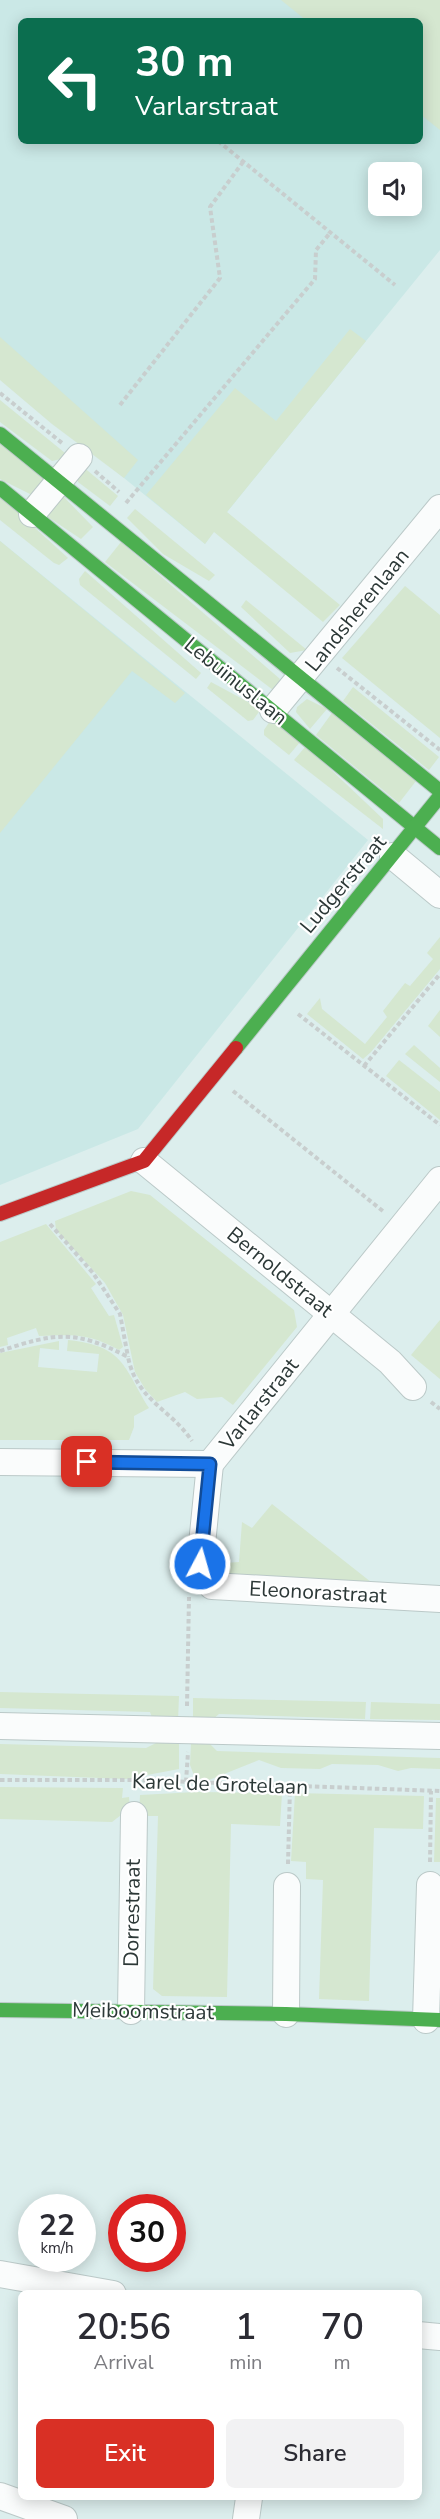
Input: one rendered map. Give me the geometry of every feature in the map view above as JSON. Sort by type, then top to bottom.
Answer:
[{"type":"main road","name":"Lebuïnuslaan","points":[[0,434],[440,792]]},
{"type":"main road","name":"Lebuïnuslaan","points":[[0,488],[440,848]]},
{"type":"main road","name":"Ludgerstraat","points":[[144,1161],[440,796]]},
{"type":"main road","points":[[0,1214],[144,1161]]},
{"type":"main road","name":"Meiboomstraat","points":[[0,2010],[286,2014],[433,2020]]},
{"type":"street","points":[[32,514],[79,457]]},
{"type":"street","name":"Landsherenlaan","points":[[273,710],[440,508]]},
{"type":"street","points":[[393,856],[440,895]]},
{"type":"street","name":"Bernoldstraat","points":[[144,1161],[390,1362],[413,1387]]},
{"type":"street","name":"Varlarstraat","points":[[0,1462],[203,1464],[332,1314],[440,1180]]},
{"type":"street","points":[[203,1464],[200,1564],[212,1586]]},
{"type":"street","name":"Eleonorastraat","points":[[212,1586],[440,1599]]},
{"type":"street","points":[[0,1726],[440,1736]]},
{"type":"street","name":"Dorrestraat","points":[[130,2011],[134,1815]]},
{"type":"street","name":"Meiboomstraat","points":[[430,1885],[433,2020]]},
{"type":"street","points":[[286,2014],[287,1886]]},
{"type":"street","points":[[0,2274],[90,2290]]},
{"type":"street","points":[[422,2335],[440,2337]]},
{"type":"street","points":[[0,2496],[64,2519]]},
{"type":"street","points":[[246,2519],[249,2500]]},
{"type":"path","points":[[222,144],[395,285]]},
{"type":"path","points":[[120,405],[220,278],[210,207],[243,162]]},
{"type":"path","points":[[129,500],[315,279],[316,250],[330,233]]},
{"type":"path","points":[[0,393],[135,505]]},
{"type":"path","points":[[320,654],[440,750]]},
{"type":"path","points":[[364,1066],[440,974]]},
{"type":"path","points":[[276,997],[440,1125]]},
{"type":"path","points":[[214,1075],[403,1227]]},
{"type":"path","points":[[36,1199],[54,1229],[93,1273],[120,1314],[134,1376],[147,1397],[183,1427],[194,1443],[203,1464]]},
{"type":"path","points":[[0,1351],[39,1338],[59,1337],[98,1342],[128,1357]]},
{"type":"path","points":[[186,1782],[189,1729],[187,1692],[189,1593],[212,1586]]},
{"type":"path","name":"Karel de Grotelaan","points":[[0,1780],[186,1782],[440,1791]]},
{"type":"path","points":[[287,1886],[290,1787]]},
{"type":"path","points":[[430,1885],[431,1791]]},
{"type":"shaded area","points":[[0,0],[440,0],[440,250],[227,512],[205,544],[0,377]]},
{"type":"shaded area","points":[[0,541],[368,840],[138,1129],[0,1185]]},
{"type":"green space","points":[[281,0],[440,0],[440,130],[423,116],[423,18],[303,18]]},
{"type":"green space","points":[[350,329],[366,341],[227,512],[340,605],[323,622],[214,532],[205,544],[146,495],[235,388],[276,421]]},
{"type":"green space","points":[[0,337],[138,460],[124,478],[52,424],[0,380]]},
{"type":"green space","points":[[0,400],[65,453],[61,459],[52,461],[0,422]]},
{"type":"green space","points":[[0,443],[49,483],[36,497],[0,479]]},
{"type":"green space","points":[[82,466],[118,496],[110,506],[78,482],[77,473]]},
{"type":"green space","points":[[59,492],[93,527],[81,539],[48,517]]},
{"type":"green space","points":[[0,496],[68,558],[59,565],[54,563],[0,520]]},
{"type":"green space","points":[[135,509],[215,575],[209,581],[163,554],[127,518]]},
{"type":"green space","points":[[0,541],[185,693],[175,703],[132,671],[0,833]]},
{"type":"green space","points":[[121,542],[280,679],[277,686],[273,690],[105,562]]},
{"type":"green space","points":[[85,571],[201,673],[196,679],[80,585],[79,579]]},
{"type":"green space","points":[[405,586],[440,615],[440,738],[342,658]]},
{"type":"green space","points":[[246,600],[307,650],[290,653],[241,607]]},
{"type":"green space","points":[[211,682],[261,709],[253,720],[248,721],[207,688]]},
{"type":"green space","points":[[353,687],[439,757],[429,770],[343,701]]},
{"type":"green space","points":[[307,699],[327,709],[310,729],[296,712],[297,707]]},
{"type":"green space","points":[[332,713],[416,781],[399,803],[316,735]]},
{"type":"green space","points":[[272,718],[301,741],[289,755],[264,735],[264,730]]},
{"type":"green space","points":[[306,746],[383,819],[383,829],[294,760]]},
{"type":"green space","points":[[440,937],[440,969],[363,1059],[307,1014],[320,998],[322,1009],[365,1044],[387,1017],[383,1011],[405,983],[410,986],[433,959],[427,953]]},
{"type":"green space","points":[[440,1010],[440,1037],[428,1026]]},
{"type":"green space","points":[[414,1045],[440,1068],[440,1082],[405,1054]]},
{"type":"green space","points":[[399,1060],[440,1092],[440,1120],[386,1076]]},
{"type":"green space","points":[[131,1191],[150,1195],[294,1310],[297,1327],[233,1405],[222,1397],[197,1399],[185,1392],[157,1402],[145,1389],[135,1372],[123,1315],[105,1283],[56,1230],[55,1221]]},
{"type":"green space","points":[[46,1224],[96,1284],[91,1288],[109,1316],[114,1315],[123,1347],[119,1350],[98,1340],[80,1336],[39,1336],[36,1328],[7,1338],[8,1345],[0,1347],[0,1242]]},
{"type":"green space","points":[[440,1320],[440,1379],[411,1355]]},
{"type":"green space","points":[[68,1340],[101,1347],[111,1353],[127,1370],[149,1408],[134,1416],[134,1427],[129,1440],[0,1440],[0,1353],[59,1341],[59,1350],[40,1348],[38,1367],[97,1372],[99,1354],[67,1351]]},
{"type":"green space","points":[[272,1504],[371,1582],[232,1576],[226,1570],[225,1563],[239,1562],[242,1522],[252,1528]]},
{"type":"green space","points":[[0,1692],[179,1696],[178,1721],[153,1720],[150,1712],[0,1708]]},
{"type":"green space","points":[[193,1698],[366,1702],[365,1719],[219,1714],[212,1720],[193,1721]]},
{"type":"green space","points":[[371,1702],[440,1704],[440,1720],[370,1719]]},
{"type":"green space","points":[[158,1742],[179,1744],[179,1769],[126,1779],[0,1774],[0,1744],[146,1748]]},
{"type":"green space","points":[[191,1743],[210,1744],[217,1751],[440,1758],[440,1769],[411,1768],[398,1771],[378,1765],[332,1764],[320,1769],[281,1768],[259,1760],[209,1780],[195,1778],[190,1765]]},
{"type":"green space","points":[[0,1787],[123,1788],[122,1798],[129,1797],[130,1808],[112,1822],[0,1819]]},
{"type":"green space","points":[[196,1792],[282,1793],[280,1826],[231,1824],[227,1997],[162,1996],[153,1989],[158,1816],[139,1816],[140,1795]]},
{"type":"green space","points":[[295,1793],[424,1796],[423,1829],[374,1828],[369,2001],[319,1999],[323,1880],[306,1879],[306,1862],[291,1861]]},
{"type":"green space","points":[[436,1798],[440,1798],[440,1862],[434,1862]]},
{"type":"traffic: fast","points":[[0,434],[440,791]]},
{"type":"traffic: fast","points":[[0,488],[440,848]]},
{"type":"traffic: fast","points":[[236,1048],[440,796]]},
{"type":"traffic: fast","points":[[0,2010],[286,2014],[440,2020]]},
{"type":"traffic: jam","points":[[0,1214],[144,1161],[236,1048]]},
{"type":"route","points":[[87,1462],[210,1464],[200,1564]]}]
